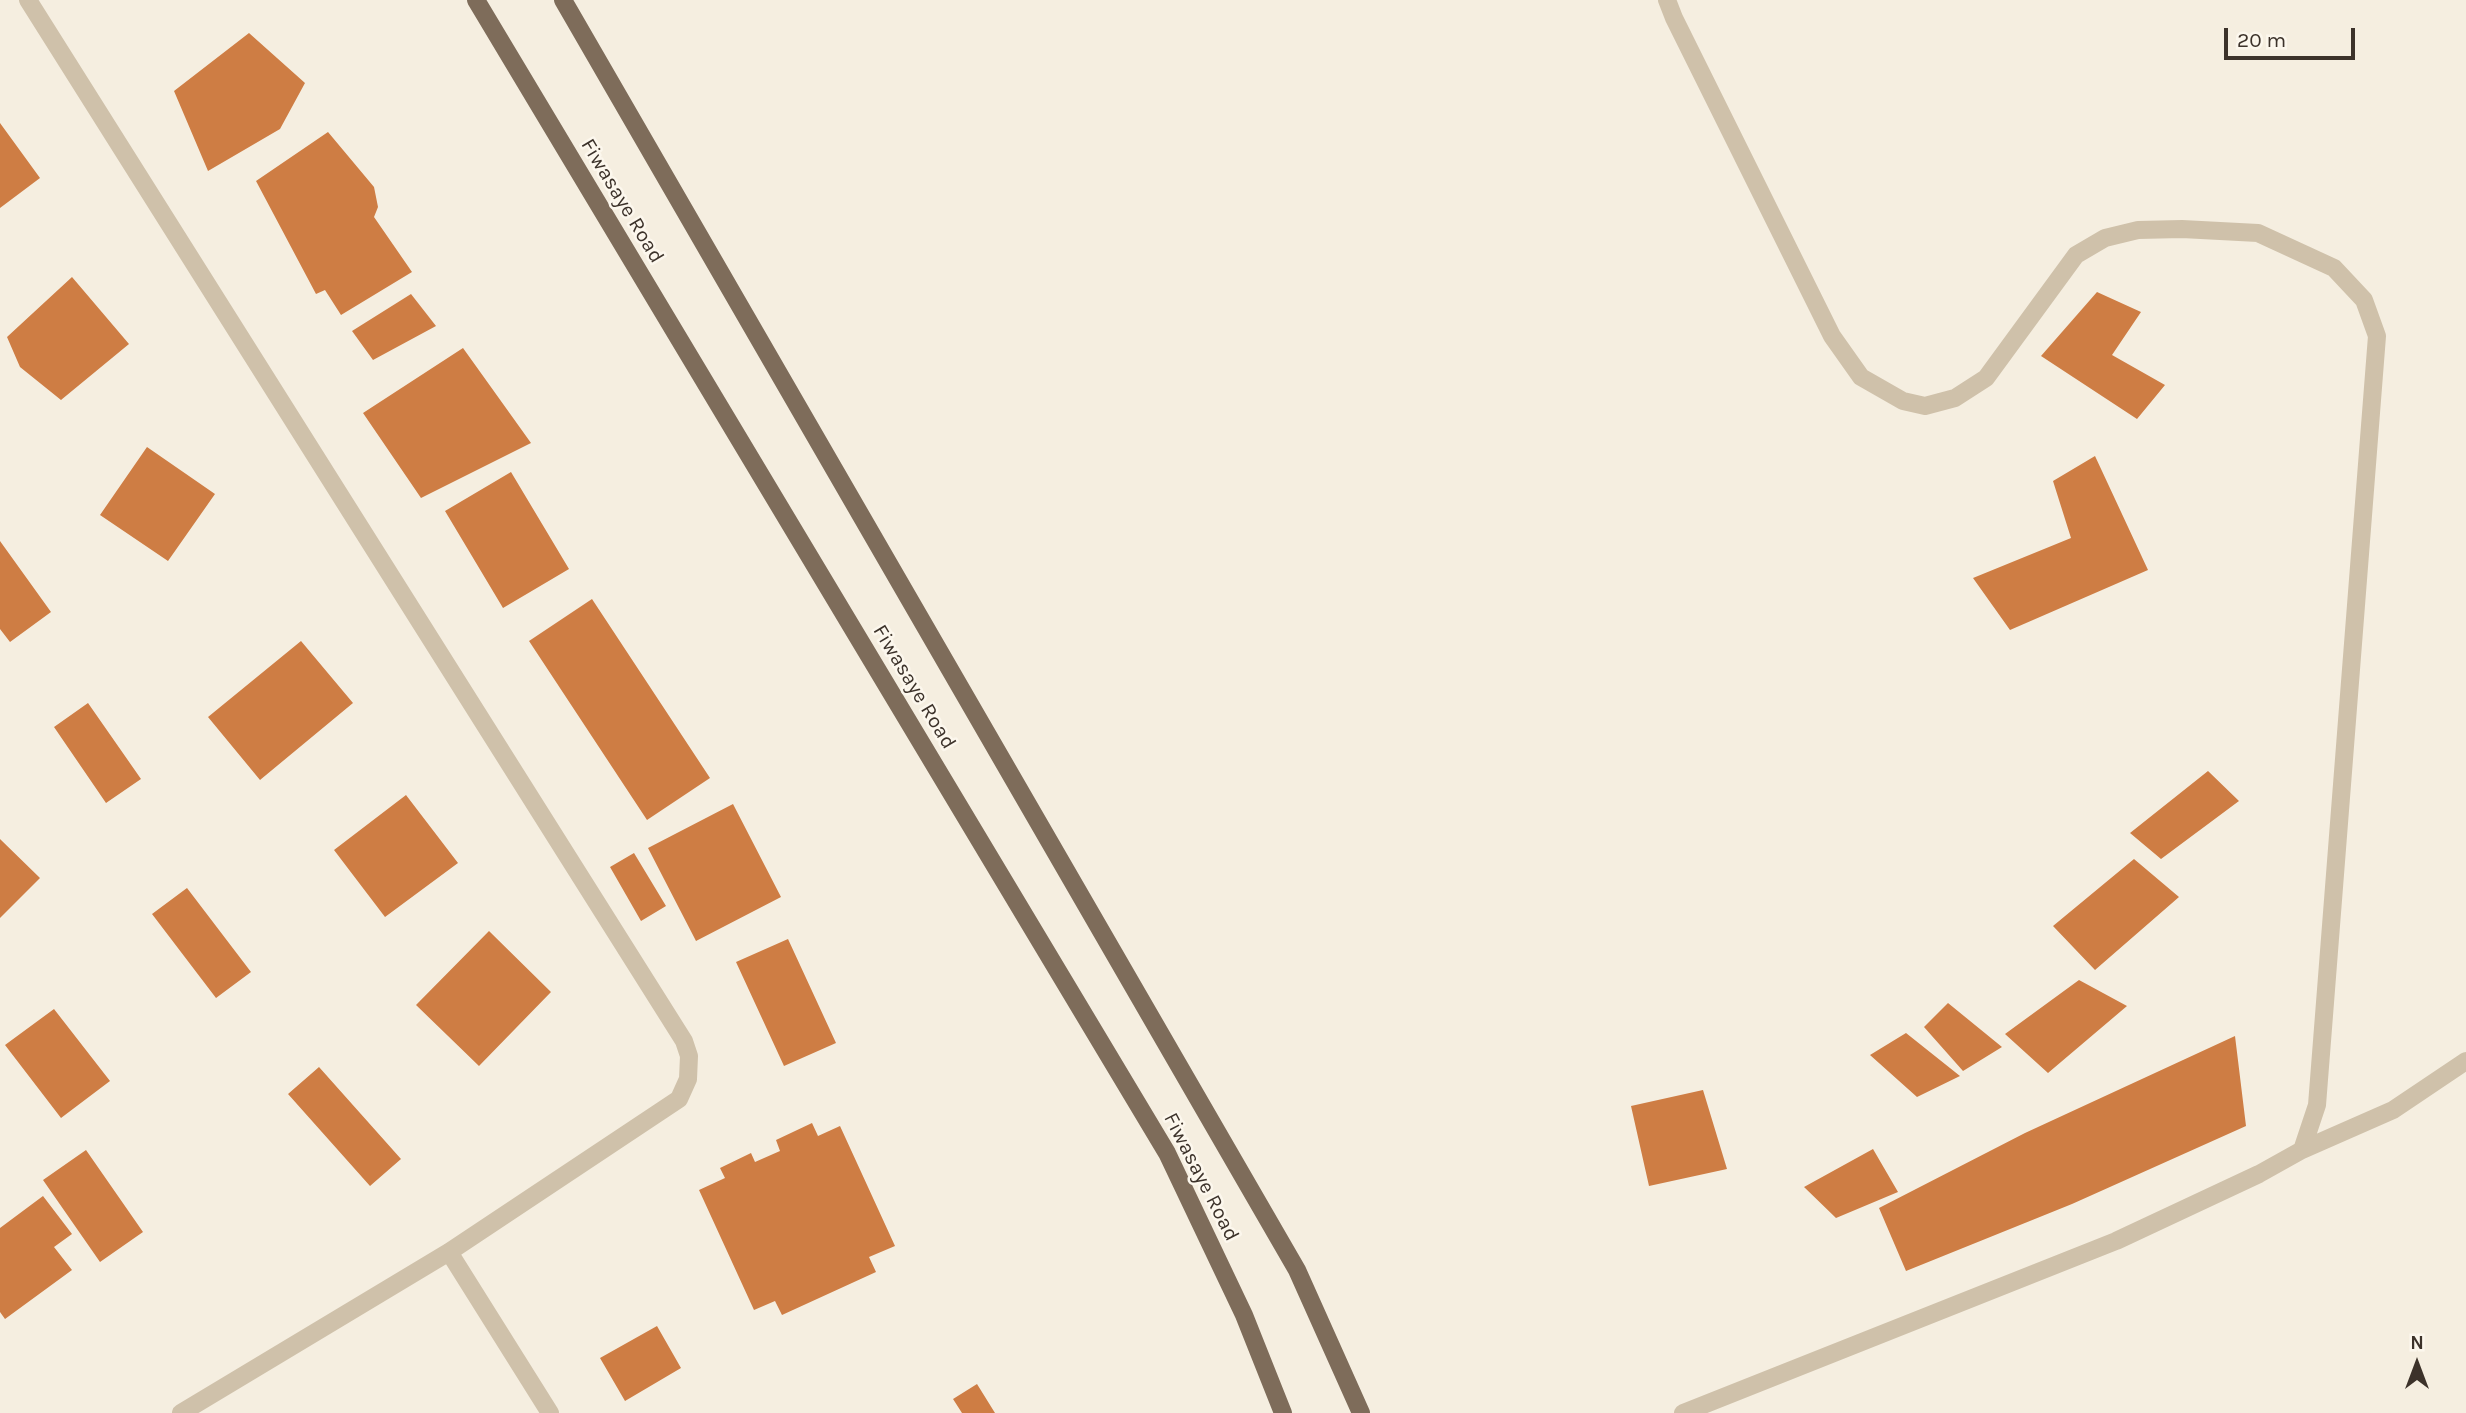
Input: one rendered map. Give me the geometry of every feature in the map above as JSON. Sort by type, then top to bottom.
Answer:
[{"type":"main road","name":"Fiwasaye Road","points":[[476,0],[1167,1153],[1244,1315],[1283,1413]]},
{"type":"main road","name":"Fiwasaye Road","points":[[563,0],[1297,1270],[1361,1413]]},
{"type":"street","points":[[28,0],[684,1041],[690,1056],[688,1079],[679,1099],[449,1252],[181,1413]]},
{"type":"street","points":[[1667,0],[1832,336],[1861,377],[1903,401],[1925,406],[1955,398],[1986,378],[2076,255],[2105,238],[2138,230],[2258,233],[2334,268],[2364,300],[2377,336],[2317,1105],[2302,1150]]},
{"type":"street","points":[[1683,1413],[2116,1241],[2259,1174],[2302,1150],[2393,1110],[2466,1061]]},
{"type":"street","points":[[449,1252],[550,1413]]},
{"type":"building","points":[[249,33],[305,83],[280,129],[208,171],[174,91]]},
{"type":"building","points":[[0,123],[40,178],[0,208]]},
{"type":"building","points":[[328,132],[374,187],[378,207],[374,217],[412,272],[341,315],[325,290],[316,294],[256,181]]},
{"type":"building","points":[[72,277],[129,344],[61,400],[20,367],[7,337]]},
{"type":"building","points":[[2097,292],[2141,312],[2112,355],[2165,385],[2137,419],[2041,356]]},
{"type":"building","points":[[411,294],[436,326],[373,360],[352,331]]},
{"type":"building","points":[[463,348],[531,443],[421,498],[363,413]]},
{"type":"building","points":[[147,447],[215,494],[168,561],[100,515]]},
{"type":"building","points":[[2095,456],[2148,570],[2010,630],[1973,578],[2071,538],[2053,481]]},
{"type":"building","points":[[511,472],[569,569],[503,608],[445,511]]},
{"type":"building","points":[[0,541],[51,612],[10,642],[0,629]]},
{"type":"building","points":[[592,599],[710,778],[647,820],[529,641]]},
{"type":"building","points":[[301,641],[353,703],[260,780],[208,717]]},
{"type":"building","points":[[88,703],[141,779],[106,803],[54,727]]},
{"type":"building","points":[[2208,771],[2239,801],[2161,859],[2130,833]]},
{"type":"building","points":[[406,795],[458,863],[385,917],[334,850]]},
{"type":"building","points":[[733,804],[781,897],[696,941],[648,848]]},
{"type":"building","points":[[0,839],[40,878],[0,918]]},
{"type":"building","points":[[634,853],[666,906],[641,921],[610,867]]},
{"type":"building","points":[[2134,859],[2179,897],[2095,970],[2053,926]]},
{"type":"building","points":[[187,888],[251,972],[216,998],[152,914]]},
{"type":"building","points":[[489,931],[551,992],[479,1066],[416,1005]]},
{"type":"building","points":[[788,939],[836,1043],[784,1066],[736,962]]},
{"type":"building","points":[[2079,980],[2127,1006],[2048,1073],[2005,1034]]},
{"type":"building","points":[[1948,1003],[2002,1047],[1963,1071],[1924,1027]]},
{"type":"building","points":[[54,1009],[110,1081],[61,1118],[5,1045]]},
{"type":"building","points":[[1906,1033],[1960,1076],[1917,1097],[1870,1055]]},
{"type":"building","points":[[2235,1036],[2246,1126],[2072,1204],[1906,1271],[1879,1208],[2025,1133]]},
{"type":"building","points":[[319,1067],[401,1159],[370,1186],[288,1094]]},
{"type":"building","points":[[1703,1090],[1727,1169],[1649,1186],[1631,1106]]},
{"type":"building","points":[[812,1123],[818,1136],[840,1126],[895,1246],[869,1257],[876,1272],[782,1315],[775,1301],[754,1310],[699,1190],[725,1178],[720,1168],[751,1153],[755,1162],[780,1151],[776,1140]]},
{"type":"building","points":[[1873,1149],[1898,1192],[1836,1218],[1804,1187]]},
{"type":"building","points":[[86,1150],[143,1232],[100,1262],[43,1180]]},
{"type":"building","points":[[43,1196],[72,1234],[54,1247],[72,1270],[5,1319],[0,1312],[0,1228]]},
{"type":"building","points":[[657,1326],[681,1368],[625,1401],[600,1358]]},
{"type":"building","points":[[977,1384],[995,1413],[962,1413],[953,1399]]}]
